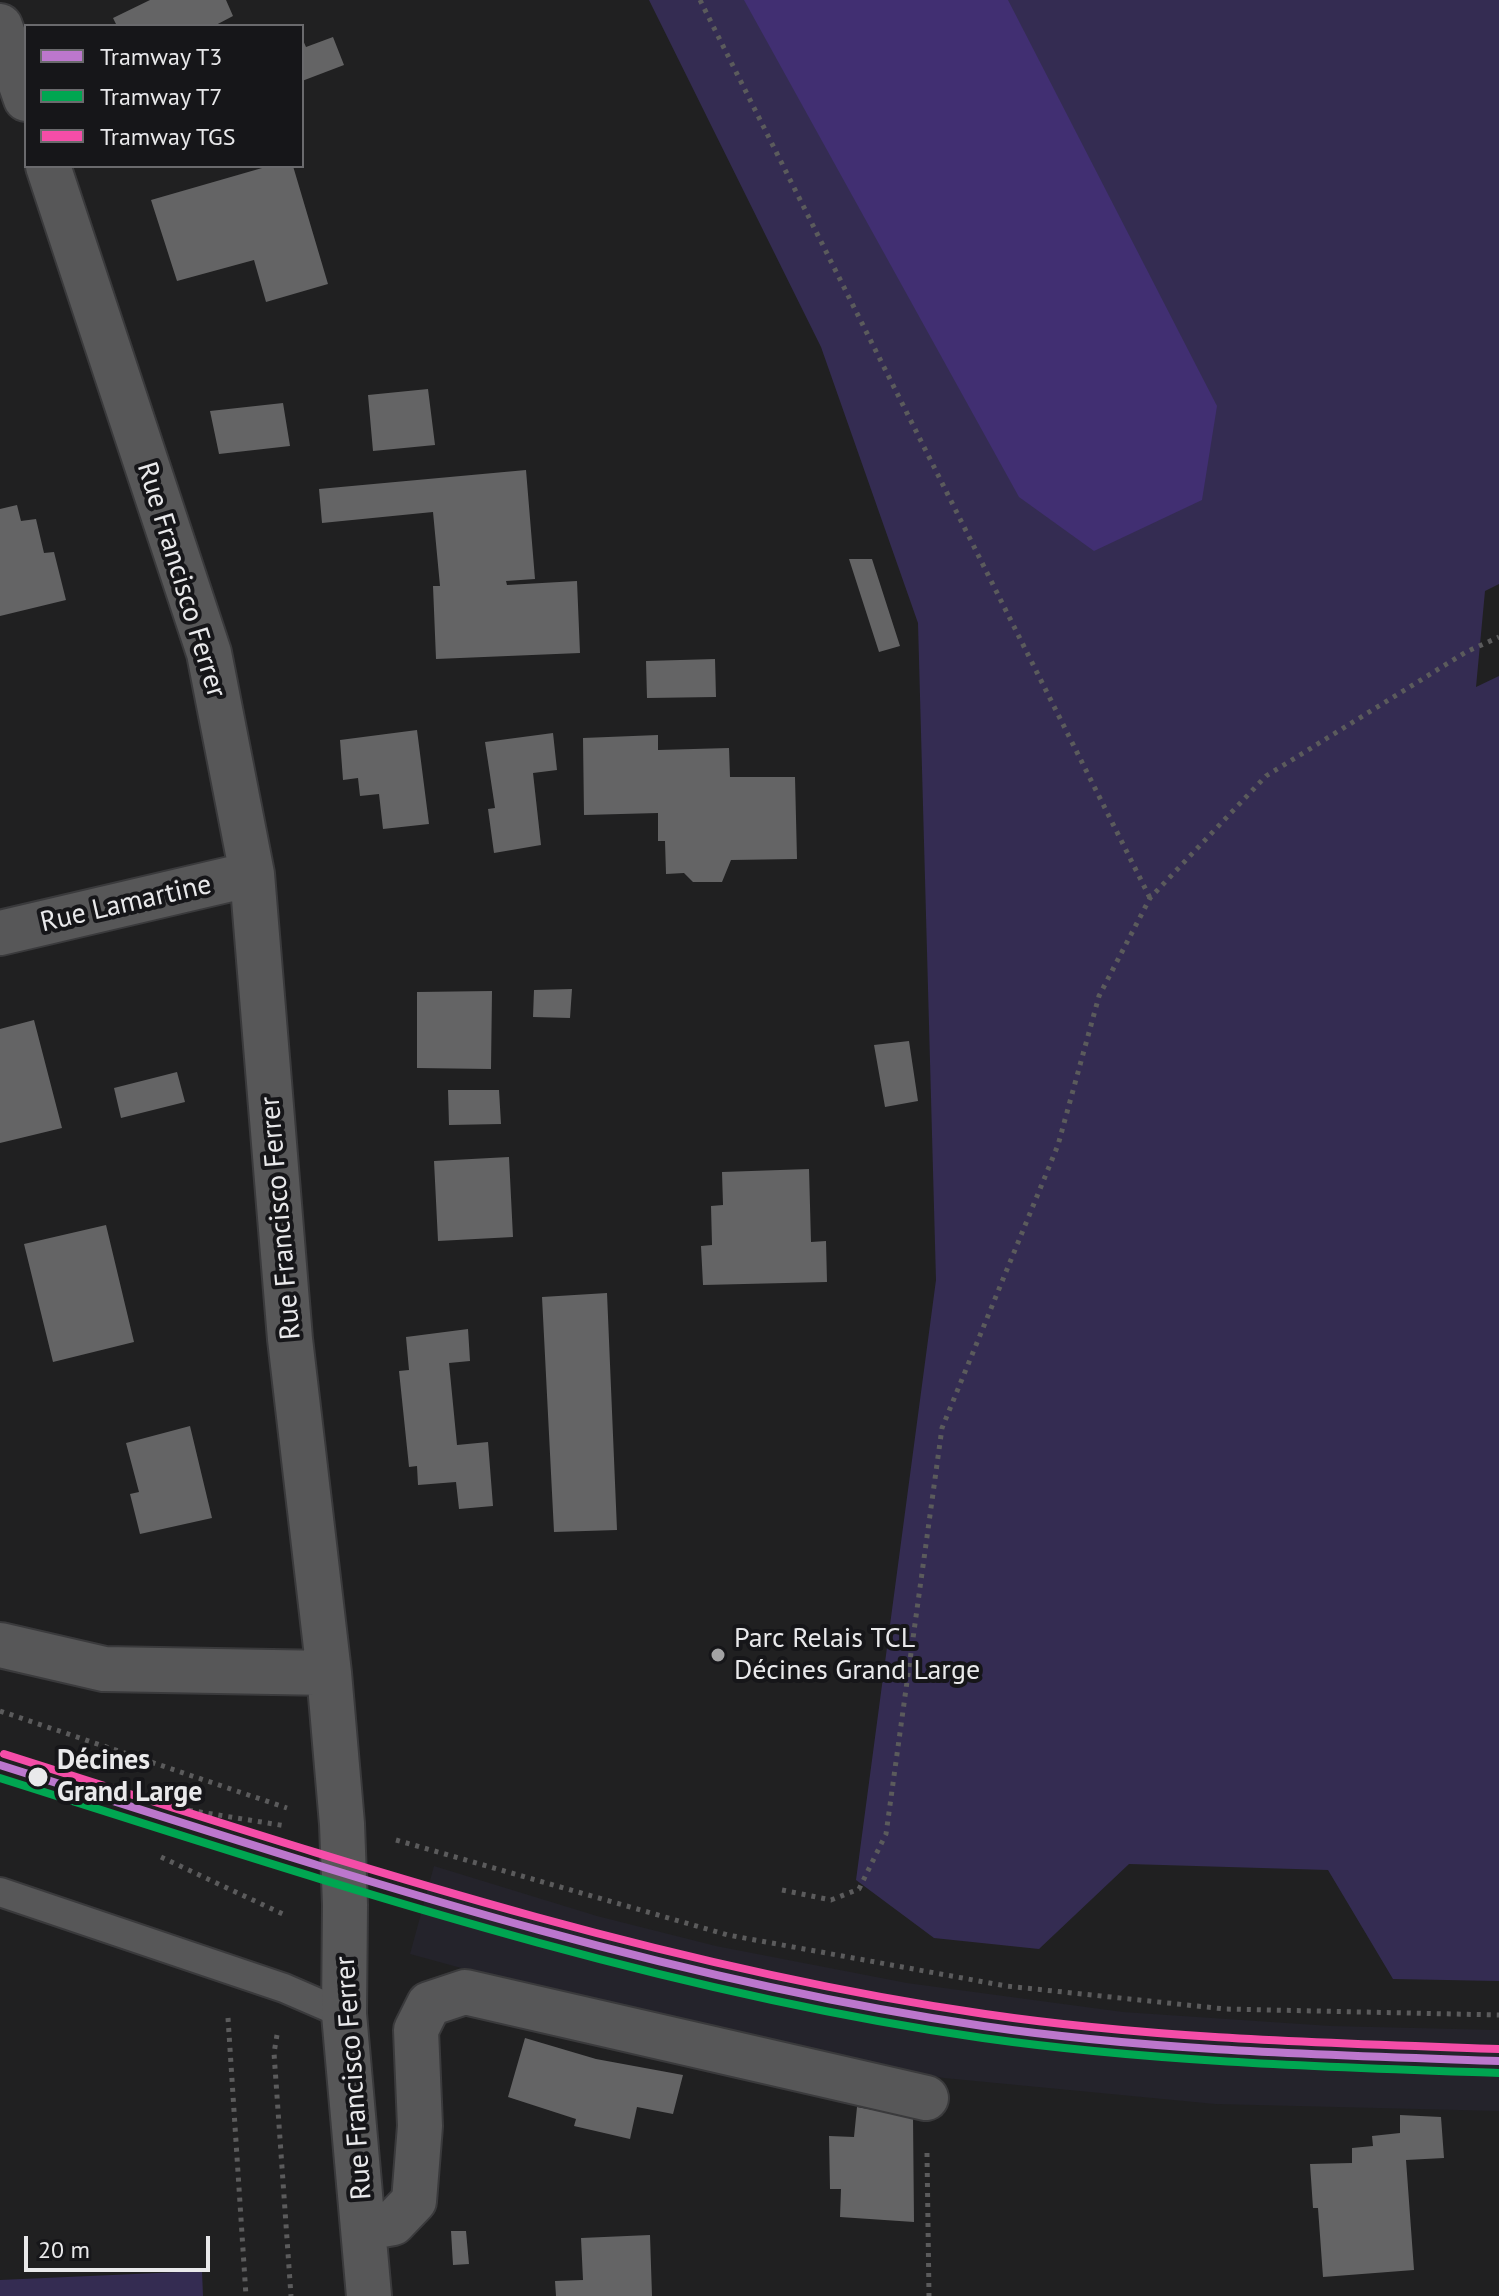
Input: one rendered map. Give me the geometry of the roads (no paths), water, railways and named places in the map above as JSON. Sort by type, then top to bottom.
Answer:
[{"type":"street","points":[[0,26],[24,93]]},
{"type":"street","name":"Rue Francisco Ferrer","points":[[49,168],[209,653],[252,874],[290,1339],[329,1673],[342,1824],[344,2014],[369,2296]]},
{"type":"street","name":"Rue Lamartine","points":[[0,933],[252,874]]},
{"type":"street","points":[[0,1645],[104,1669],[329,1673]]},
{"type":"street","points":[[365,2228],[393,2223],[414,2201],[420,2126],[416,2030],[429,2004],[465,1992],[926,2098]]},
{"type":"lane","points":[[0,1892],[284,1988],[344,2014]]},
{"type":"tram line","name":"TGS","points":[[4,1754],[489,1904],[735,1967],[860,1993],[985,2014],[1113,2029],[1242,2039],[1499,2049]]},
{"type":"tram line","name":"T3","points":[[0,1765],[487,1915],[609,1949],[858,2005],[983,2026],[1112,2041],[1241,2051],[1499,2061]]},
{"type":"tram line","name":"T7","points":[[0,1778],[364,1892],[609,1962],[858,2017],[983,2038],[1112,2053],[1499,2073]]},
{"type":"place","name":"Parc Relais TCL Décines Grand Large","points":[[718,1655]]},
{"type":"place","name":"Décines Grand Large","points":[[38,1777]]}]
